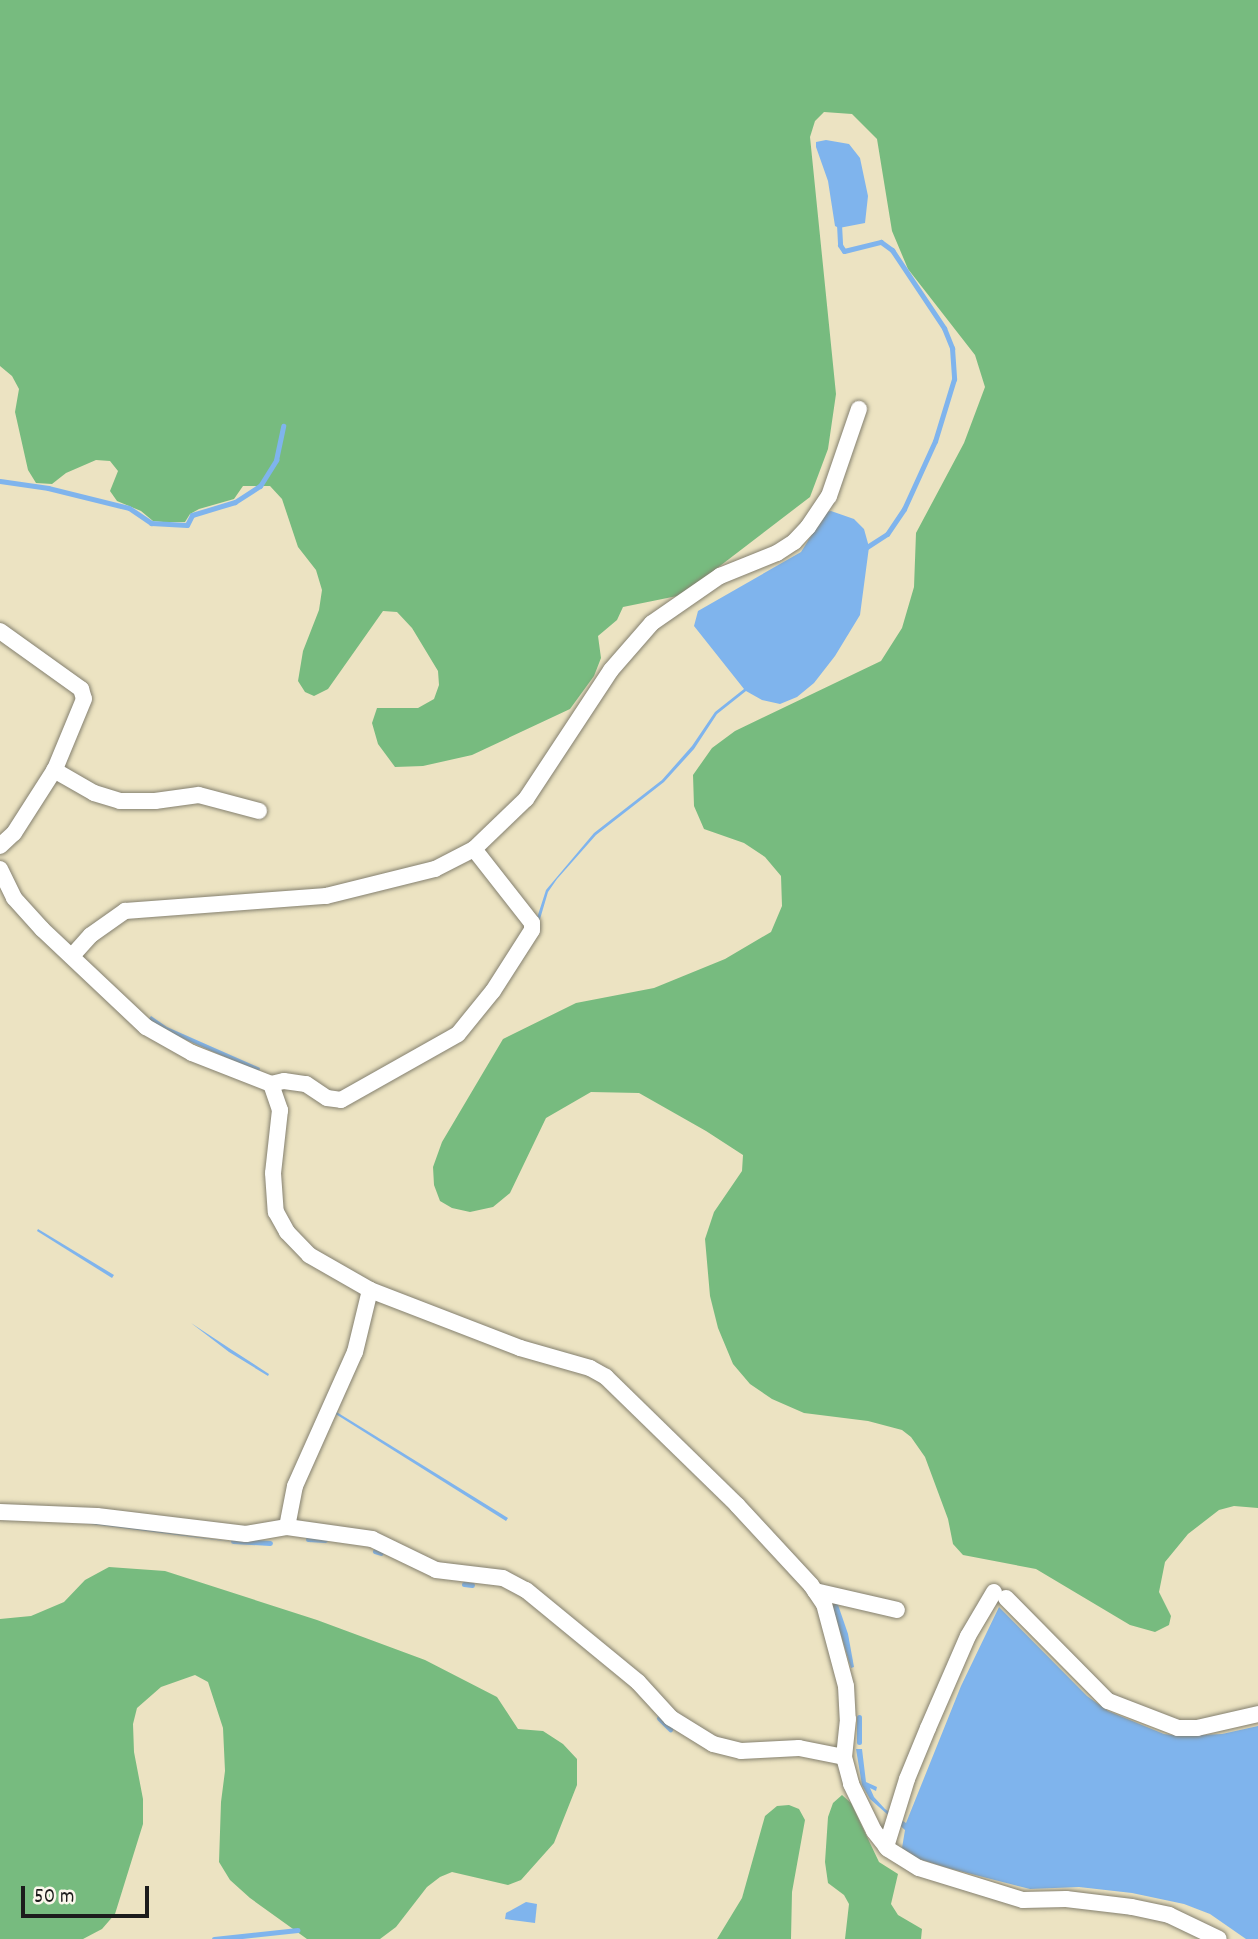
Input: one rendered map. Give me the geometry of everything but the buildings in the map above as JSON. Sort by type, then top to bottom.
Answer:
[{"type":"street","points":[[72,957],[90,935],[125,911],[326,896],[435,869],[474,849],[526,799],[611,670],[652,623],[720,576],[777,553],[794,542],[808,527],[829,496],[859,408]]},
{"type":"street","points":[[0,846],[14,833],[54,770],[84,694],[66,678],[1,635]]},
{"type":"street","points":[[54,770],[94,793],[120,801],[155,802],[200,795],[259,811]]},
{"type":"street","points":[[0,869],[14,898],[72,957],[155,1033],[192,1053],[271,1084],[284,1081],[306,1084],[334,1101],[347,1098],[458,1034],[478,1012],[533,925],[474,849]]},
{"type":"street","points":[[271,1084],[280,1110],[273,1188],[281,1224],[309,1255],[370,1290],[520,1348],[590,1368],[606,1377],[737,1505],[815,1591],[824,1604],[846,1686],[848,1719],[845,1757],[851,1784],[874,1831],[886,1847],[919,1868],[983,1889],[1023,1900],[1066,1899],[1169,1915],[1219,1939]]},
{"type":"street","points":[[287,1527],[295,1486],[328,1407],[355,1352],[370,1290]]},
{"type":"street","points":[[0,1512],[82,1515],[246,1534],[287,1527],[372,1539],[436,1570],[486,1575],[515,1584],[638,1682],[671,1718],[713,1744],[741,1751],[799,1748],[845,1757]]},
{"type":"street","points":[[815,1591],[897,1610]]},
{"type":"street","points":[[886,1847],[894,1819],[968,1636],[1000,1595],[1091,1688],[1108,1701],[1178,1728],[1197,1728],[1258,1714]]},
{"type":"green space","points":[[0,0],[1258,0],[1258,1508],[1234,1506],[1219,1510],[1188,1534],[1165,1562],[1159,1592],[1171,1616],[1169,1625],[1155,1632],[1130,1625],[1036,1569],[963,1555],[953,1544],[948,1519],[925,1457],[911,1437],[902,1430],[868,1421],[804,1413],[772,1399],[750,1384],[733,1364],[718,1328],[710,1296],[705,1239],[714,1212],[742,1171],[743,1155],[706,1131],[639,1093],[591,1092],[546,1118],[510,1193],[493,1207],[470,1212],[452,1208],[440,1201],[434,1185],[433,1167],[442,1142],[503,1039],[576,1003],[654,988],[725,959],[771,932],[782,906],[781,876],[765,857],[744,843],[704,829],[694,806],[693,775],[712,748],[735,731],[881,661],[902,628],[914,587],[916,533],[964,443],[985,387],[975,355],[908,269],[892,231],[877,139],[852,114],[824,112],[815,121],[810,137],[836,394],[828,449],[810,497],[682,595],[623,607],[617,620],[598,636],[601,658],[594,676],[570,709],[472,755],[423,766],[395,767],[378,744],[372,723],[377,708],[418,708],[434,699],[439,685],[438,671],[412,628],[397,612],[383,611],[328,689],[314,696],[305,692],[298,681],[303,651],[319,610],[322,590],[316,570],[298,547],[282,499],[270,486],[243,486],[234,499],[199,509],[190,514],[185,522],[163,522],[153,521],[141,511],[117,501],[110,491],[118,471],[110,461],[96,460],[66,473],[52,484],[36,483],[28,470],[15,412],[19,389],[12,376],[0,366]]},
{"type":"green space","points":[[109,1567],[165,1571],[317,1620],[425,1660],[497,1697],[518,1729],[543,1731],[563,1744],[577,1759],[577,1785],[554,1843],[521,1880],[508,1885],[452,1872],[440,1877],[427,1887],[396,1927],[380,1939],[307,1939],[250,1898],[230,1880],[219,1862],[225,1771],[223,1728],[208,1682],[195,1675],[161,1687],[137,1708],[133,1724],[134,1752],[143,1799],[143,1824],[115,1914],[102,1929],[83,1939],[0,1939],[0,1619],[31,1616],[64,1602],[85,1580]]},
{"type":"green space","points":[[842,1795],[851,1803],[879,1862],[898,1874],[891,1904],[898,1915],[922,1929],[921,1939],[845,1939],[849,1904],[844,1895],[828,1883],[825,1862],[828,1817],[833,1803]]},
{"type":"green space","points":[[789,1805],[799,1809],[805,1820],[792,1892],[791,1939],[717,1939],[742,1898],[765,1816],[777,1806]]},
{"type":"water","points":[[826,140],[849,144],[860,158],[868,196],[865,223],[839,228],[835,226],[828,181],[816,147],[816,142]]},
{"type":"water","points":[[831,511],[854,519],[864,529],[869,547],[860,615],[835,656],[814,683],[797,697],[780,704],[762,700],[746,691],[717,714],[694,749],[664,782],[596,835],[557,879],[548,892],[540,919],[537,918],[546,890],[594,833],[662,780],[692,746],[715,712],[744,689],[694,626],[698,611],[801,552],[826,512]]},
{"type":"water","points":[[151,1016],[167,1027],[260,1068],[259,1072],[164,1030],[149,1019]]},
{"type":"water","points":[[38,1229],[114,1275],[112,1278],[37,1231]]},
{"type":"water","points":[[191,1323],[269,1374],[268,1376],[229,1352]]},
{"type":"water","points":[[335,1411],[508,1518],[506,1521],[334,1413]]},
{"type":"water","points":[[0,1519],[83,1521],[240,1543],[83,1523]]},
{"type":"water","points":[[837,1602],[848,1634],[854,1667],[851,1668],[832,1605]]},
{"type":"water","points":[[999,1607],[1087,1696],[1108,1711],[1164,1734],[1180,1736],[1222,1734],[1258,1726],[1258,1939],[1246,1939],[1210,1914],[1184,1904],[1132,1893],[1079,1887],[1030,1889],[919,1859],[902,1848],[905,1830],[870,1799],[862,1785],[856,1749],[862,1749],[866,1782],[877,1787],[876,1791],[870,1788],[874,1797],[885,1809],[906,1823],[961,1686]]},
{"type":"water","points":[[526,1902],[537,1904],[535,1923],[505,1919],[506,1913]]},
{"type":"waterway","points":[[839,224],[840,245],[844,251],[881,242],[892,250],[944,328],[952,348],[954,379],[935,441],[904,509],[887,534],[864,549]]},
{"type":"waterway","points":[[0,481],[48,488],[129,508],[151,523],[187,525],[192,515],[235,502],[260,486],[276,460],[283,426]]},
{"type":"waterway","points":[[308,1539],[325,1540]]},
{"type":"waterway","points":[[233,1541],[270,1543]]},
{"type":"waterway","points":[[375,1551],[381,1553]]},
{"type":"waterway","points":[[464,1584],[472,1585]]},
{"type":"waterway","points":[[859,1717],[859,1742]]},
{"type":"waterway","points":[[659,1718],[670,1729]]},
{"type":"waterway","points":[[214,1939],[298,1930]]}]
